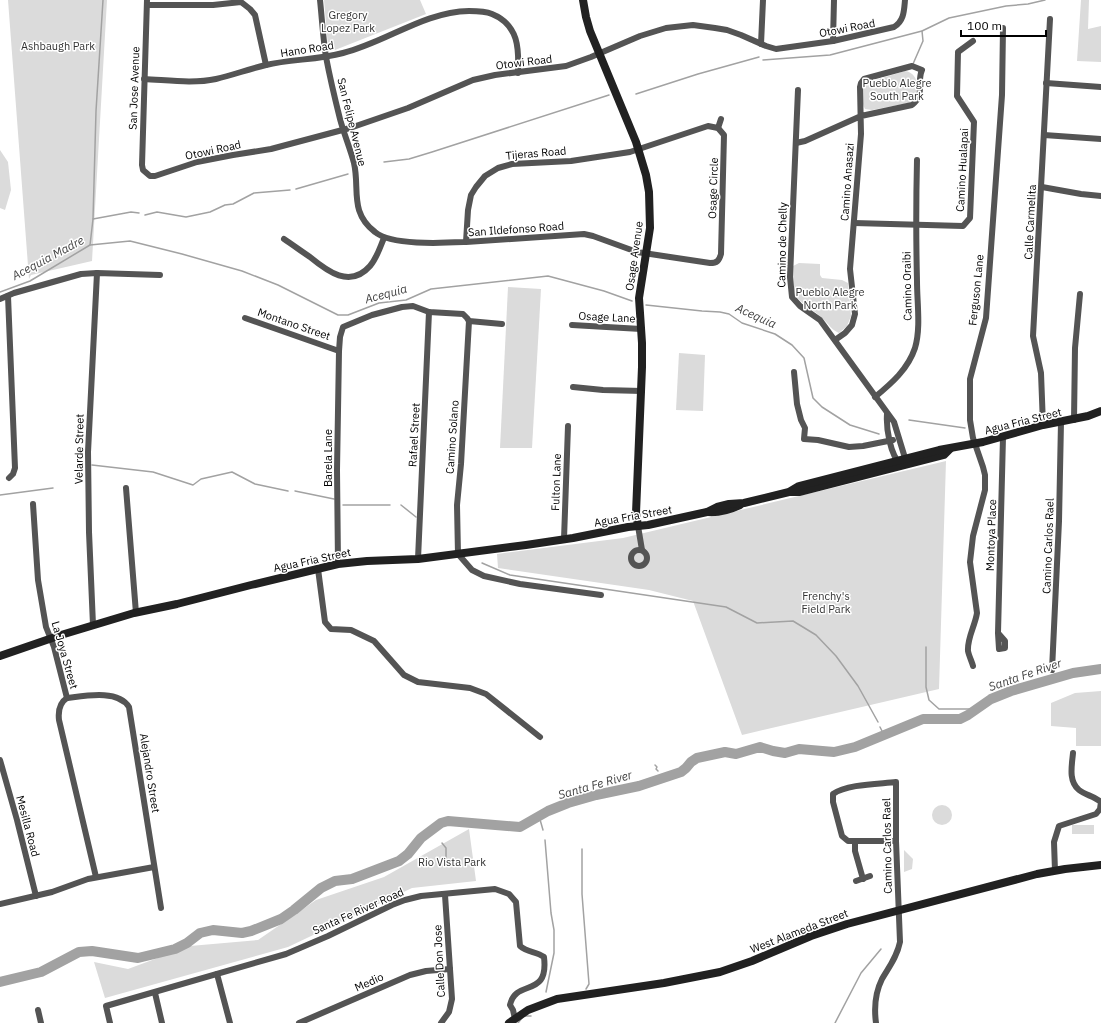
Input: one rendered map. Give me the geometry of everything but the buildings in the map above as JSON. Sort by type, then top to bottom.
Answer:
[{"type":"street","name":"San Felipe Avenue","points":[[320,0],[326,56],[354,163],[356,202],[360,214],[370,228],[384,238]]},
{"type":"street","name":"Osage Avenue","points":[[582,0],[588,24],[638,149],[646,175],[650,200],[650,228],[639,298],[642,344],[642,391],[636,513],[638,526]]},
{"type":"street","points":[[761,44],[763,0]]},
{"type":"street","points":[[833,41],[834,0]]},
{"type":"street","name":"Otowi Road","points":[[146,174],[155,176],[197,162],[271,149],[344,129],[408,108],[473,80],[495,75],[566,66],[654,31],[682,26],[708,26],[728,30],[776,49],[833,41],[888,30],[899,25],[904,14],[905,0]]},
{"type":"street","points":[[147,2],[212,5],[241,2],[255,15],[266,65]]},
{"type":"street","name":"San Jose Avenue","points":[[146,174],[142,165],[147,2]]},
{"type":"street","name":"Hano Road","points":[[144,80],[191,81],[215,79],[266,65],[326,56],[354,50],[434,16],[458,11],[479,11],[492,14],[504,21],[512,30],[517,41],[519,49],[518,73]]},
{"type":"street","name":"Calle Carmelita","points":[[1043,425],[1042,373],[1033,336],[1050,19]]},
{"type":"street","name":"Ferguson Lane","points":[[973,666],[968,652],[969,639],[976,621],[977,613],[970,562],[973,536],[985,490],[983,467],[975,443],[970,420],[970,379],[986,318],[1002,94],[1003,28]]},
{"type":"street","name":"Camino Hualapai","points":[[854,224],[963,226],[970,218],[974,122],[957,96],[958,52],[972,41]]},
{"type":"street","name":"Camino Anasazi","points":[[835,340],[845,333],[852,325],[855,314],[850,269],[861,116],[861,83],[864,79],[912,66],[922,70],[918,101],[912,105],[861,116]]},
{"type":"street","points":[[1046,83],[1101,87]]},
{"type":"street","name":"Camino de Chelly","points":[[798,90],[790,277],[792,297],[800,306],[820,320],[894,422],[899,438],[901,461]]},
{"type":"street","points":[[796,143],[805,141],[861,116]]},
{"type":"street","points":[[638,149],[708,126],[718,128],[720,119]]},
{"type":"street","name":"Osage Circle","points":[[647,253],[710,263],[717,262],[719,260],[721,254],[724,138],[722,132],[718,128]]},
{"type":"street","points":[[1044,135],[1101,139]]},
{"type":"street","name":"Tijeras Road","points":[[466,242],[468,210],[471,195],[479,183],[493,170],[512,164],[580,160],[625,153],[638,149]]},
{"type":"street","name":"Camino Oraibi","points":[[875,397],[900,374],[908,364],[915,348],[918,328],[916,225],[917,160]]},
{"type":"street","points":[[1042,187],[1101,196]]},
{"type":"street","name":"San Ildefonso Road","points":[[384,238],[400,242],[466,242],[584,234],[637,252],[647,253]]},
{"type":"street","points":[[284,238],[327,271],[347,277],[357,275],[368,268],[374,261],[384,238]]},
{"type":"street","points":[[0,300],[8,296],[81,274],[97,273],[160,276]]},
{"type":"street","name":"Velarde Street","points":[[93,625],[89,546],[88,452],[97,273]]},
{"type":"street","points":[[1074,420],[1075,348],[1080,294]]},
{"type":"street","points":[[8,296],[16,468],[9,478]]},
{"type":"street","name":"Montano Street","points":[[245,318],[340,351],[342,327],[372,315],[402,307],[413,306],[429,312]]},
{"type":"street","points":[[429,312],[463,314],[468,321],[502,324]]},
{"type":"street","name":"Rafael Street","points":[[418,559],[429,312]]},
{"type":"street","name":"Camino Solano","points":[[458,554],[457,505],[461,464],[468,321]]},
{"type":"street","name":"Osage Lane","points":[[572,325],[641,329]]},
{"type":"street","name":"Barela Lane","points":[[338,564],[337,470],[340,351]]},
{"type":"street","points":[[794,372],[797,404],[801,420],[805,428],[804,439],[818,440],[849,447],[863,446],[899,438]]},
{"type":"street","points":[[573,387],[603,390],[642,391]]},
{"type":"street","name":"Agua Fria Street","points":[[0,656],[51,638],[136,613],[338,564],[418,559],[526,545],[648,525],[707,512],[730,510],[744,503],[789,492],[800,492],[901,461],[944,455],[950,449],[1003,437],[1043,425],[1074,420],[1101,411]]},
{"type":"street","points":[[887,414],[886,423],[890,440],[901,461]]},
{"type":"street","name":"Camino Carlos Rael","points":[[1052,670],[1059,521],[1061,422]]},
{"type":"street","name":"Fulton Lane","points":[[564,539],[568,426]]},
{"type":"street","name":"Montoya Place","points":[[998,633],[1003,437]]},
{"type":"street","points":[[126,488],[136,613]]},
{"type":"street","name":"La Joya Street","points":[[33,504],[38,580],[46,627],[56,652],[67,698],[63,700],[60,705],[58,712],[59,720],[96,877]]},
{"type":"street","points":[[638,526],[642,550]]},
{"type":"street","points":[[458,554],[472,570],[484,576],[520,584],[601,595]]},
{"type":"street","points":[[318,569],[325,622],[331,629],[351,630],[374,641],[404,675],[418,682],[470,688],[486,694],[540,737]]},
{"type":"street","name":"Alejandro Street","points":[[67,698],[104,695],[121,699],[129,707],[161,908]]},
{"type":"street","points":[[1054,871],[1054,842],[1058,826],[1096,814],[1100,809],[1101,802],[1095,797],[1079,790],[1072,780],[1072,753]]},
{"type":"street","name":"Mesilla Road","points":[[0,760],[36,896]]},
{"type":"street","name":"Camino Carlos Rael","points":[[855,842],[848,841],[842,836],[832,802],[834,794],[839,790],[878,783],[896,782],[896,841],[900,942],[893,962],[883,978],[877,995],[875,1003],[876,1023]]},
{"type":"street","points":[[863,878],[855,851],[855,842],[896,841]]},
{"type":"street","name":"West Alameda Street","points":[[512,1021],[532,1008],[557,999],[688,979],[726,970],[830,929],[899,909],[1054,871],[1101,865]]},
{"type":"street","points":[[0,904],[52,892],[86,879],[154,867]]},
{"type":"street","points":[[856,881],[870,876]]},
{"type":"street","name":"Santa Fe River Road","points":[[110,1023],[106,1006],[286,954],[398,902],[416,897],[495,889],[509,894],[516,902],[520,946],[526,951],[539,953],[544,957],[545,969],[542,979],[536,985],[518,992],[511,998],[510,1005],[513,1010],[512,1021]]},
{"type":"street","name":"Calle Don Jose","points":[[441,1023],[449,1012],[452,1003],[445,895]]},
{"type":"street","name":"Medio","points":[[299,1023],[410,975],[426,971],[450,969]]},
{"type":"street","points":[[217,974],[230,1023]]},
{"type":"street","points":[[155,993],[162,1023]]},
{"type":"street","points":[[38,1010],[41,1023]]},
{"type":"green space","name":"Ashbaugh Park","points":[[8,0],[107,0],[92,261],[31,275],[29,279]]},
{"type":"green space","name":"Gregory Lopez Park","points":[[324,0],[420,0],[426,14],[335,50],[328,46]]},
{"type":"green space","points":[[1081,0],[1089,0],[1088,29],[1101,26],[1101,62],[1077,61]]},
{"type":"green space","name":"Pueblo Alegre South Park","points":[[905,71],[914,76],[916,80],[917,91],[913,100],[909,103],[872,110],[865,109],[862,96],[866,83]]},
{"type":"green space","points":[[0,150],[8,162],[11,190],[5,210],[0,208]]},
{"type":"green space","name":"Pueblo Alegre North Park","points":[[799,263],[820,264],[820,275],[822,278],[842,280],[848,283],[851,316],[847,326],[839,333],[800,301],[795,294],[793,284],[793,266]]},
{"type":"green space","points":[[508,287],[541,289],[532,448],[500,448]]},
{"type":"green space","points":[[679,353],[705,355],[703,411],[676,410]]},
{"type":"green space","name":"Frenchy's Field Park","points":[[946,461],[939,689],[742,735],[693,601],[649,590],[498,568],[497,554],[623,538]]},
{"type":"green space","points":[[1101,691],[1101,746],[1076,746],[1076,728],[1051,726],[1051,703],[1075,693]]},
{"type":"green space","points":[[942,805],[949,808],[952,815],[949,822],[942,825],[935,822],[932,815],[935,808]]},
{"type":"green space","points":[[1072,825],[1094,825],[1094,834],[1072,834]]},
{"type":"green space","name":"Rio Vista Park","points":[[469,829],[476,881],[412,888],[288,947],[105,998],[94,962],[128,969],[190,946],[258,940],[316,900],[384,877]]},
{"type":"green space","points":[[904,850],[913,859],[912,869],[904,872]]},
{"type":"waterway","points":[[93,219],[96,111],[103,0]]},
{"type":"waterway","points":[[763,60],[830,55],[922,31],[949,18],[1006,6],[1028,4],[1045,0]]},
{"type":"waterway","points":[[913,64],[923,41],[922,31]]},
{"type":"waterway","points":[[636,94],[698,74],[759,57]]},
{"type":"waterway","points":[[384,162],[409,159],[609,95]]},
{"type":"waterway","points":[[296,189],[348,174]]},
{"type":"waterway","points":[[145,215],[157,212],[186,217],[210,212],[225,205],[233,204],[254,193],[290,190]]},
{"type":"waterway","name":"Acequia Madre","points":[[90,245],[93,219],[131,212],[139,213]]},
{"type":"waterway","name":"Acequia","points":[[0,292],[30,281],[90,245],[130,241],[242,271],[278,285],[338,315],[348,315],[379,303],[406,300],[431,289],[548,276],[604,291],[632,301]]},
{"type":"waterway","name":"Acequia","points":[[646,305],[729,314],[742,323],[775,334],[792,345],[804,358],[813,398],[822,407],[850,425],[879,434]]},
{"type":"waterway","points":[[909,420],[965,428]]},
{"type":"waterway","points":[[92,465],[153,472],[193,485],[201,479],[232,472],[255,484],[288,491]]},
{"type":"waterway","points":[[0,495],[53,488]]},
{"type":"waterway","points":[[295,491],[334,499]]},
{"type":"waterway","points":[[343,505],[390,505]]},
{"type":"waterway","points":[[401,505],[416,517]]},
{"type":"waterway","points":[[482,563],[510,575],[726,607],[757,623],[793,621],[816,635],[836,656],[858,686],[878,722]]},
{"type":"waterway","name":"Acequia","points":[[926,647],[926,687],[929,700],[939,709],[975,709]]},
{"type":"waterway","name":"Santa Fe River","points":[[0,982],[41,972],[79,952],[92,951],[138,958],[175,949],[187,943],[200,933],[213,930],[242,933],[251,931],[281,919],[321,888],[335,881],[352,879],[399,861],[408,854],[421,838],[441,823],[448,821],[520,827],[548,811],[568,803],[596,795],[639,786],[681,772],[697,758],[725,752],[736,754],[760,747],[785,753],[799,749],[834,752],[855,747],[923,719],[960,719],[991,699],[1011,691],[1073,673],[1101,669]]},
{"type":"waterway","points":[[880,727],[884,735]]},
{"type":"waterway","points":[[655,765],[658,771]]},
{"type":"waterway","points":[[539,816],[543,830]]},
{"type":"waterway","points":[[545,840],[551,913],[554,930],[554,953],[546,992]]},
{"type":"waterway","points":[[442,843],[446,848],[446,858]]},
{"type":"waterway","points":[[582,849],[582,894],[589,984],[586,989]]},
{"type":"waterway","points":[[835,1023],[861,973],[881,949]]},
{"type":"waterway","points":[[525,1016],[531,1016]]},
{"type":"waterway","points":[[518,1023],[522,1018]]}]
